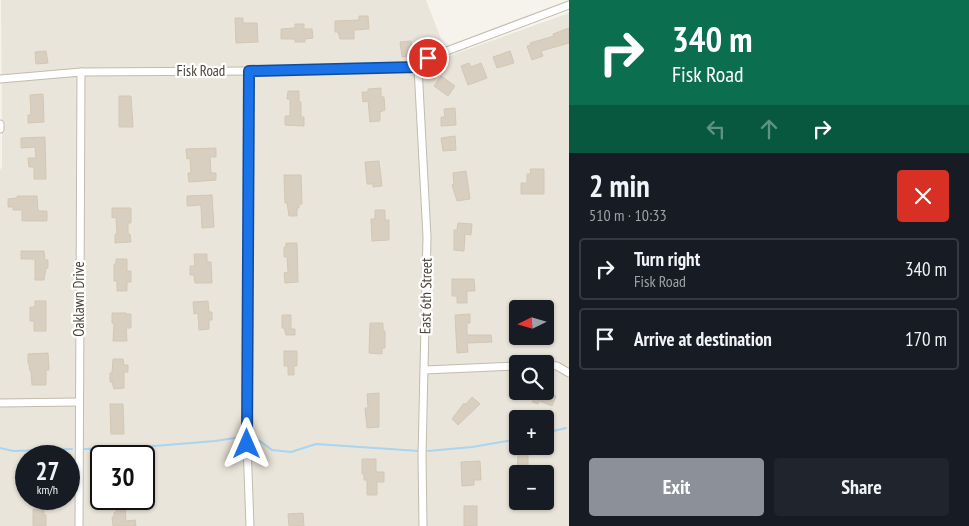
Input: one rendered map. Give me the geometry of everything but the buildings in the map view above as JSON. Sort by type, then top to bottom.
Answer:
[{"type":"street","points":[[418,67],[428,58],[569,4]]},
{"type":"street","name":"Fisk Road","points":[[0,79],[81,72],[418,67]]},
{"type":"street","name":"East 6th Street","points":[[418,67],[427,237],[422,456],[424,526]]},
{"type":"street","points":[[249,71],[247,444],[250,526]]},
{"type":"street","name":"Oaklawn Drive","points":[[79,526],[78,402],[81,72]]},
{"type":"street","points":[[0,124],[0,129]]},
{"type":"street","points":[[425,370],[509,366]]},
{"type":"street","points":[[554,366],[569,373]]},
{"type":"street","points":[[0,403],[78,402]]},
{"type":"shaded area","points":[[1,0],[426,0],[449,56],[569,13],[569,526],[0,526],[0,170],[2,167]]},
{"type":"waterway","points":[[554,431],[566,428]]},
{"type":"waterway","points":[[84,449],[130,448],[241,437]]},
{"type":"waterway","points":[[253,439],[260,441],[272,450],[291,452],[316,444],[419,451]]},
{"type":"waterway","points":[[428,451],[472,447],[509,441]]},
{"type":"waterway","points":[[0,448],[15,451]]},
{"type":"route","points":[[247,444],[249,71],[418,67],[428,58]]}]
